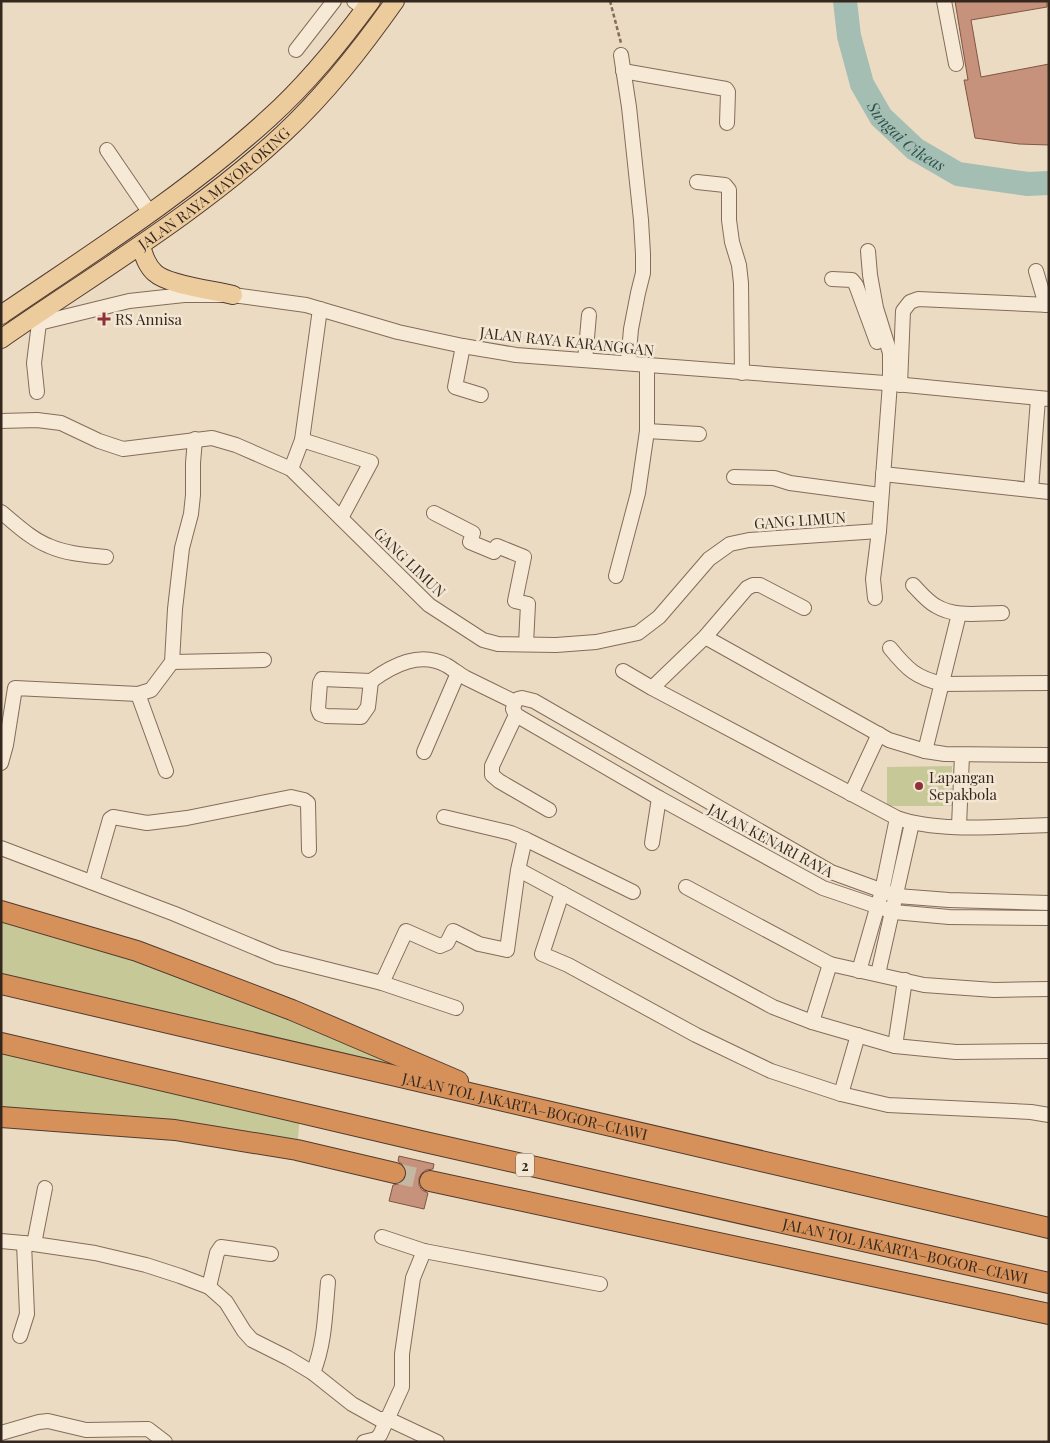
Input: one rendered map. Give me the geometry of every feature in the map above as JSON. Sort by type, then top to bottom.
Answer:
[{"type":"highway","points":[[1,911],[146,954],[292,1010],[509,1102]]},
{"type":"highway","name":"JALAN TOL JAKARTA–BOGOR–CIAWI","points":[[1,984],[1049,1228]]},
{"type":"highway","name":"JALAN TOL JAKARTA–BOGOR–CIAWI","points":[[1,1043],[435,1144],[1049,1283]]},
{"type":"highway","points":[[1,1117],[175,1130],[298,1150],[395,1173]]},
{"type":"highway","points":[[430,1181],[1049,1314]]},
{"type":"main road","name":"JALAN RAYA MAYOR OKING","points":[[1,339],[37,320],[141,246],[232,177],[283,134],[333,83],[363,46],[395,1]]},
{"type":"main road","name":"JALAN RAYA MAYOR OKING","points":[[1,315],[150,213],[234,150],[270,118],[317,69],[363,4]]},
{"type":"main road","points":[[141,246],[145,261],[155,273],[168,281],[233,294]]},
{"type":"street","points":[[296,50],[334,1]]},
{"type":"street","points":[[944,1],[956,64]]},
{"type":"street","points":[[621,55],[629,107],[643,254],[643,273],[631,329],[628,363]]},
{"type":"street","points":[[623,71],[726,89],[728,92],[727,123]]},
{"type":"street","points":[[107,150],[150,213]]},
{"type":"street","points":[[697,182],[726,185],[729,190],[729,220],[741,283],[742,372]]},
{"type":"street","points":[[868,250],[876,308],[890,353],[892,384]]},
{"type":"street","points":[[875,598],[873,579],[879,531],[880,495],[892,384],[903,311],[910,302],[918,299],[1047,305],[1036,271]]},
{"type":"street","points":[[832,279],[852,280],[856,285],[892,384]]},
{"type":"street","name":"JALAN RAYA KARANGGAN","points":[[37,320],[129,301],[184,295],[233,294],[306,305],[398,332],[516,355],[892,384],[1043,399]]},
{"type":"street","points":[[291,469],[302,440],[320,309]]},
{"type":"street","points":[[586,360],[589,315]]},
{"type":"street","points":[[37,320],[34,363],[37,392]]},
{"type":"street","points":[[463,346],[455,387],[481,395]]},
{"type":"street","points":[[616,576],[638,493],[647,431],[647,365]]},
{"type":"street","points":[[1030,490],[1043,399]]},
{"type":"street","name":"GANG LIMUN","points":[[1,421],[37,420],[61,423],[99,441],[123,449],[212,438],[224,440],[291,469],[429,605],[483,640],[498,644],[556,645],[596,642],[638,633],[659,617],[709,559],[730,544],[749,540],[879,531]]},
{"type":"street","points":[[647,431],[699,434]]},
{"type":"street","points":[[1,764],[15,688],[138,694],[151,690],[172,662],[175,609],[182,548],[191,514],[193,495],[195,439]]},
{"type":"street","points":[[302,440],[371,462],[341,518]]},
{"type":"street","points":[[883,474],[1049,492]]},
{"type":"street","points":[[734,477],[774,478],[790,483],[880,495]]},
{"type":"street","points":[[1,512],[48,546],[75,554],[106,557]]},
{"type":"street","points":[[434,513],[473,534],[470,542],[494,552],[497,546],[524,557],[515,601],[528,604],[526,644]]},
{"type":"street","points":[[652,688],[705,637],[747,588],[753,585],[760,585],[804,608]]},
{"type":"street","points":[[913,585],[935,606],[959,614],[1002,612]]},
{"type":"street","points":[[925,751],[959,614]]},
{"type":"street","points":[[705,637],[889,740],[925,751],[962,755],[1049,755]]},
{"type":"street","points":[[890,648],[906,668],[927,680],[943,684],[1049,683]]},
{"type":"street","name":"JALAN KENARI RAYA","points":[[371,681],[387,669],[409,660],[428,659],[446,664],[659,798],[823,888],[877,907],[894,912],[949,918],[1049,918]]},
{"type":"street","points":[[172,662],[264,660]]},
{"type":"street","points":[[623,671],[897,818],[912,823],[959,826],[1049,825]]},
{"type":"street","points":[[424,752],[458,673]]},
{"type":"street","points":[[138,694],[166,771]]},
{"type":"street","name":"JALAN KENARI RAYA","points":[[516,708],[522,698],[534,701],[831,872],[897,896],[1049,904]]},
{"type":"street","points":[[516,708],[492,766],[492,775],[549,810]]},
{"type":"street","points":[[851,794],[879,734]]},
{"type":"street","points":[[959,826],[962,755]]},
{"type":"street","points":[[92,882],[110,819],[113,817],[147,823],[187,818],[291,797],[308,803],[309,850]]},
{"type":"street","points":[[652,843],[659,798]]},
{"type":"street","points":[[444,817],[512,833],[525,838],[633,892]]},
{"type":"street","points":[[859,971],[882,890],[897,818]]},
{"type":"street","points":[[878,974],[894,912],[912,823]]},
{"type":"street","points":[[382,983],[406,931],[440,946],[446,943],[453,931],[479,944],[507,950],[518,870],[525,838]]},
{"type":"street","points":[[1,848],[278,956],[382,983],[456,1008]]},
{"type":"street","points":[[521,870],[773,1007],[812,1022],[895,1046],[956,1052],[1049,1051]]},
{"type":"street","points":[[686,887],[830,964],[924,984],[994,990],[1049,989]]},
{"type":"street","points":[[562,893],[542,954],[568,965],[696,1035],[771,1071],[841,1094],[888,1105],[1049,1114]]},
{"type":"street","points":[[812,1022],[830,964]]},
{"type":"street","points":[[895,1046],[905,980]]},
{"type":"street","points":[[841,1094],[858,1035]]},
{"type":"street","points":[[20,1336],[27,1314],[29,1243],[44,1188]]},
{"type":"street","points":[[382,1237],[424,1251],[600,1284]]},
{"type":"street","points":[[1,1241],[29,1243],[95,1253],[146,1265],[209,1287],[226,1302],[244,1331],[252,1340],[313,1373],[352,1404],[379,1419],[388,1419],[437,1442]]},
{"type":"street","points":[[209,1287],[217,1253],[221,1247],[271,1254]]},
{"type":"street","points":[[364,1442],[376,1439],[380,1435],[402,1387],[402,1354],[413,1278],[424,1251]]},
{"type":"street","points":[[313,1373],[324,1336],[328,1282]]},
{"type":"street","points":[[1,1433],[48,1421],[86,1430],[148,1429],[164,1442]]},
{"type":"path","points":[[610,1],[621,41],[621,55]]},
{"type":"green space","name":"Lapangan Sepakbola","points":[[952,766],[952,806],[887,806],[887,767]]},
{"type":"green space","points":[[1,911],[137,951],[509,1102],[1,984]]},
{"type":"green space","points":[[1,1043],[300,1113],[297,1150],[1,1117]]},
{"type":"building","points":[[955,1],[1047,1],[1047,7],[971,20],[981,77],[1049,64],[1049,145],[1019,144],[975,138],[964,80],[968,80]]},
{"type":"building","points":[[399,1156],[434,1164],[433,1169],[426,1170],[419,1178],[419,1185],[422,1190],[428,1193],[424,1209],[389,1201],[393,1185],[403,1181],[407,1175],[403,1165],[398,1161]]},
{"type":"waterway","name":"Sungai Cikeas","points":[[845,1],[849,36],[862,84],[881,117],[915,149],[958,174],[1028,184],[1049,183]]},
{"type":"tunnel","points":[[395,1173],[430,1181]]},
{"type":"place","name":"RS Annisa","points":[[104,319]]},
{"type":"place","name":"Lapangan Sepakbola","points":[[919,786]]}]
